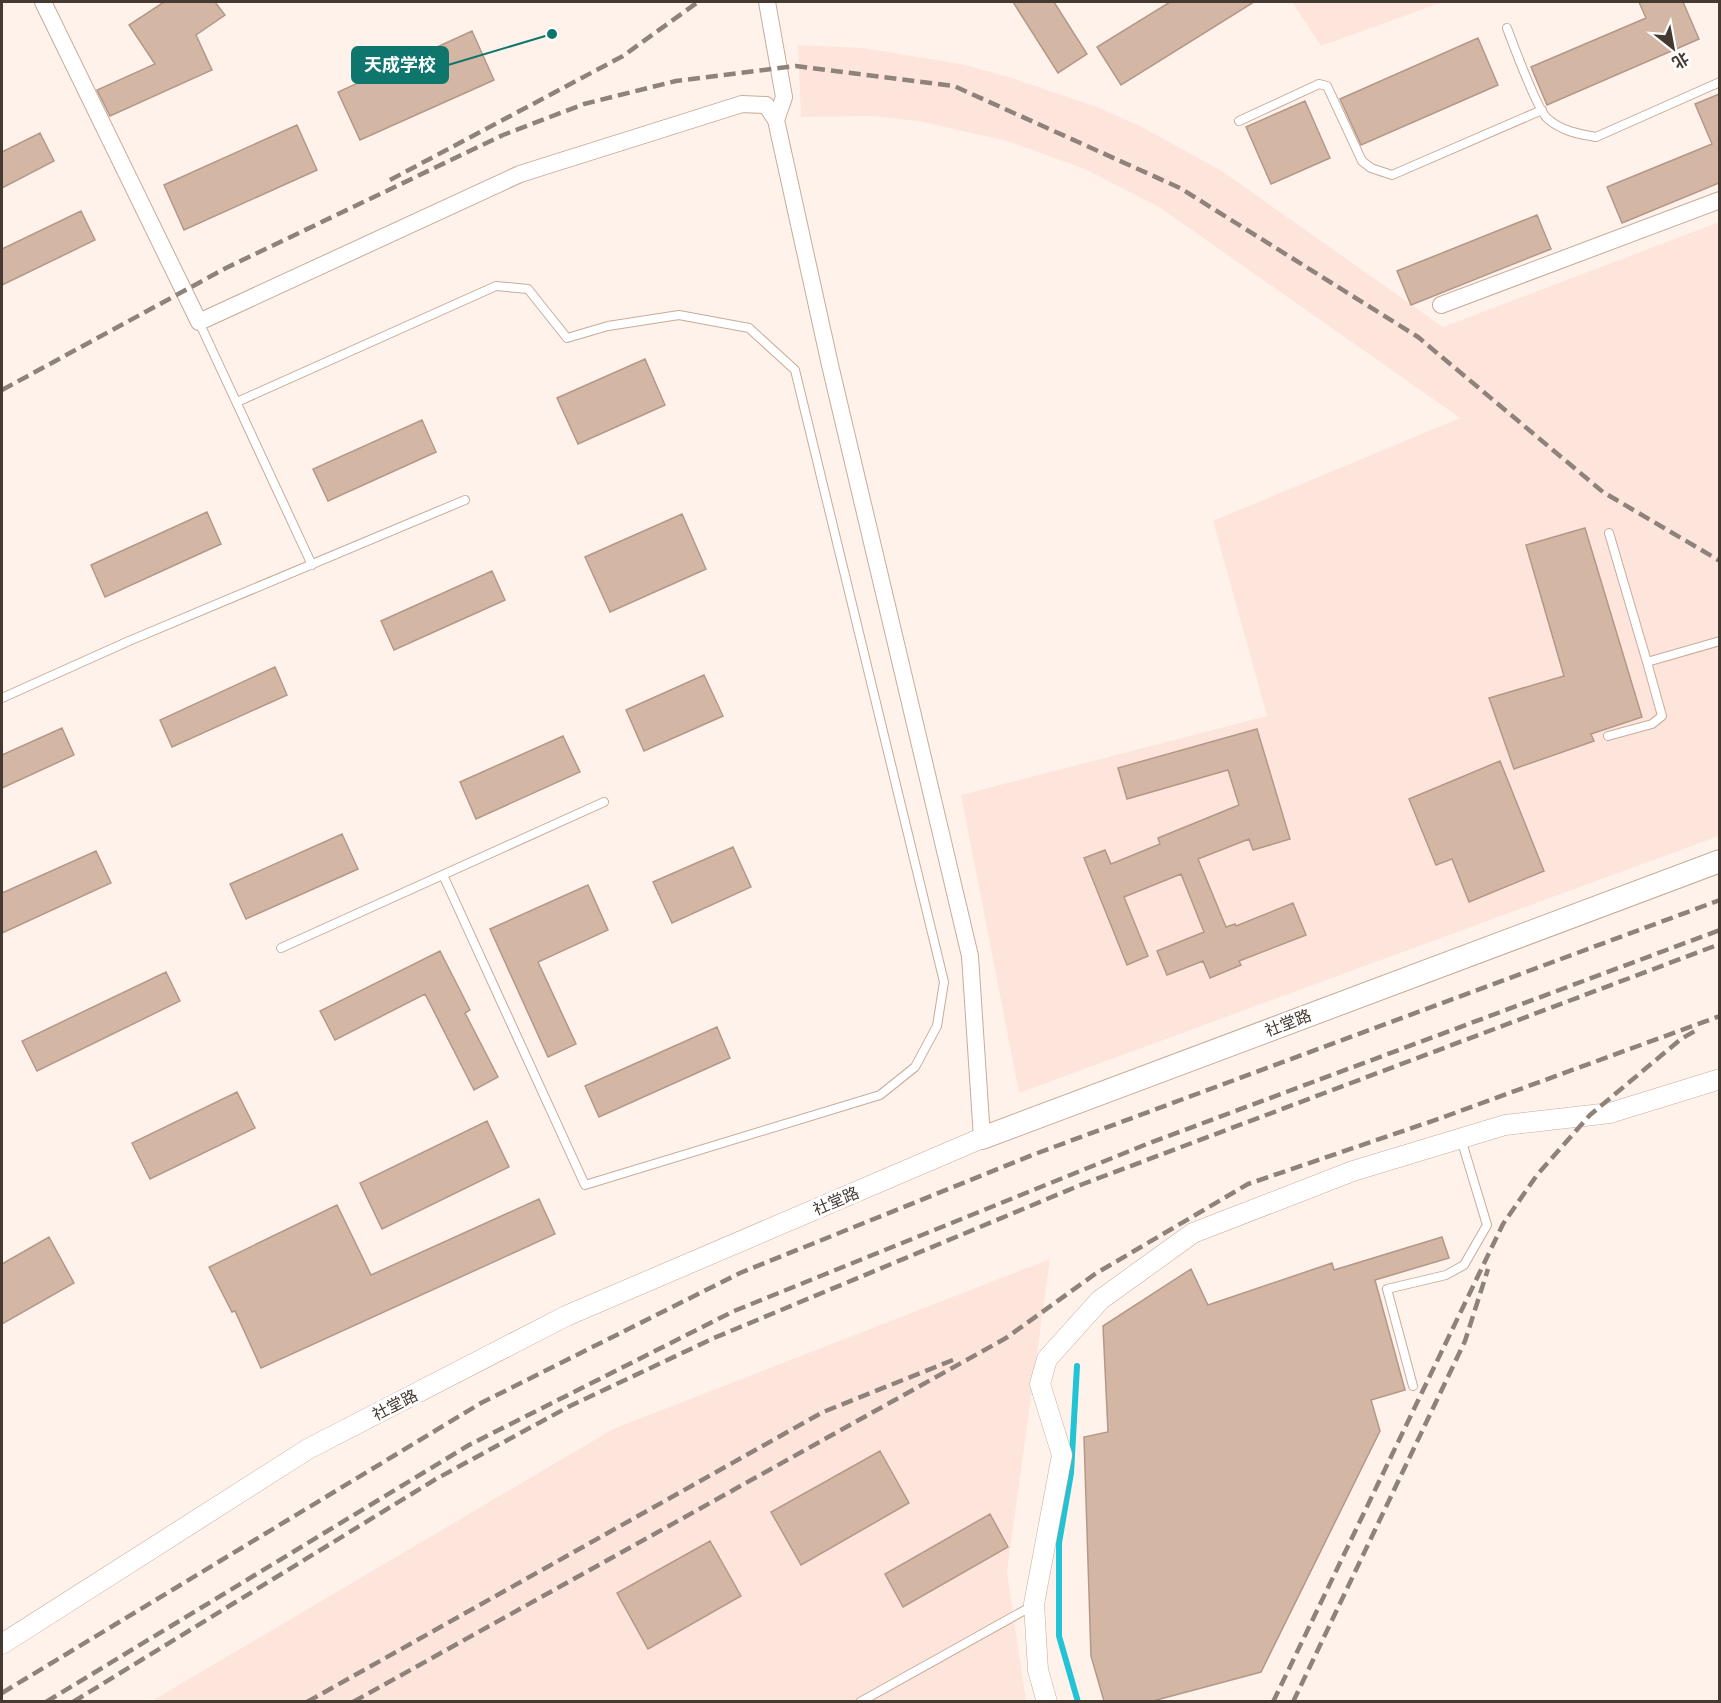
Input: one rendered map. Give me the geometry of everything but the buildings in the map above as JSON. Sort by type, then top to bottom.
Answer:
[{"type":"main road","name":"社堂路","points":[[982,1138],[1719,861]]},
{"type":"street","points":[[43,2],[200,322],[520,174],[742,104],[766,105],[776,120],[830,365],[970,956],[982,1138]]},
{"type":"street","points":[[767,2],[784,96],[776,120]]},
{"type":"street","points":[[1441,305],[1719,200]]},
{"type":"street","points":[[1047,1701],[1038,1670],[1034,1604],[1062,1455],[1040,1384],[1047,1359],[1100,1300],[1193,1233],[1353,1171],[1505,1125],[1610,1113],[1719,1079]]},
{"type":"street","name":"社堂路","points":[[2,1644],[308,1449],[567,1316],[982,1138]]},
{"type":"lane","points":[[1507,28],[1545,118],[1567,131],[1596,137],[1719,82]]},
{"type":"lane","points":[[1239,121],[1319,84],[1327,86],[1362,161],[1371,168],[1392,175],[1542,110]]},
{"type":"lane","points":[[237,402],[496,286],[528,289],[567,338],[608,326],[680,315],[749,328],[795,370],[944,982],[937,1026],[915,1067],[880,1095],[585,1185],[443,875]]},
{"type":"lane","points":[[200,322],[312,565]]},
{"type":"lane","points":[[2,698],[129,641],[465,500]]},
{"type":"lane","points":[[1608,736],[1652,724],[1662,716],[1609,533]]},
{"type":"lane","points":[[1647,662],[1719,641]]},
{"type":"lane","points":[[281,948],[603,802]]},
{"type":"lane","points":[[1413,1386],[1387,1289],[1446,1275],[1464,1265],[1487,1225],[1460,1138]]},
{"type":"lane","points":[[860,1701],[1034,1604]]},
{"type":"shaded area","points":[[1292,2],[1443,2],[1321,46]]},
{"type":"shaded area","points":[[798,45],[863,48],[961,64],[1009,77],[1097,107],[1140,126],[1222,171],[1443,327],[1719,222],[1719,836],[1019,1093],[961,795],[1267,716],[1213,521],[1460,418],[1159,207],[1085,169],[1007,141],[918,121],[873,116],[801,117]]},
{"type":"shaded area","points":[[1050,1259],[1007,1572],[1026,1701],[150,1702],[613,1429]]},
{"type":"waterway","points":[[1077,1366],[1071,1473],[1059,1543],[1059,1636],[1078,1702]]},
{"type":"railway","points":[[390,180],[623,56],[698,2]]},
{"type":"railway","points":[[2,390],[226,268],[503,135],[584,104],[676,81],[796,66],[954,86],[1180,188],[1418,337],[1603,492],[1720,561]]},
{"type":"railway","points":[[2,1693],[481,1403],[740,1273],[1035,1154],[1720,900]]},
{"type":"railway","points":[[46,1702],[469,1445],[734,1311],[1147,1144],[1720,930]]},
{"type":"railway","points":[[73,1702],[436,1479],[570,1406],[714,1338],[1083,1184],[1720,944]]},
{"type":"railway","points":[[353,1702],[1006,1338],[1095,1274],[1248,1184],[1441,1118],[1720,1016]]},
{"type":"railway","points":[[1273,1702],[1503,1224],[1537,1175],[1590,1115],[1681,1039],[1695,1031]]},
{"type":"railway","points":[[1293,1702],[1465,1341],[1488,1269]]},
{"type":"railway","points":[[307,1702],[823,1412],[953,1360]]},
{"type":"place","name":"天成学校","points":[[552,34]]}]
